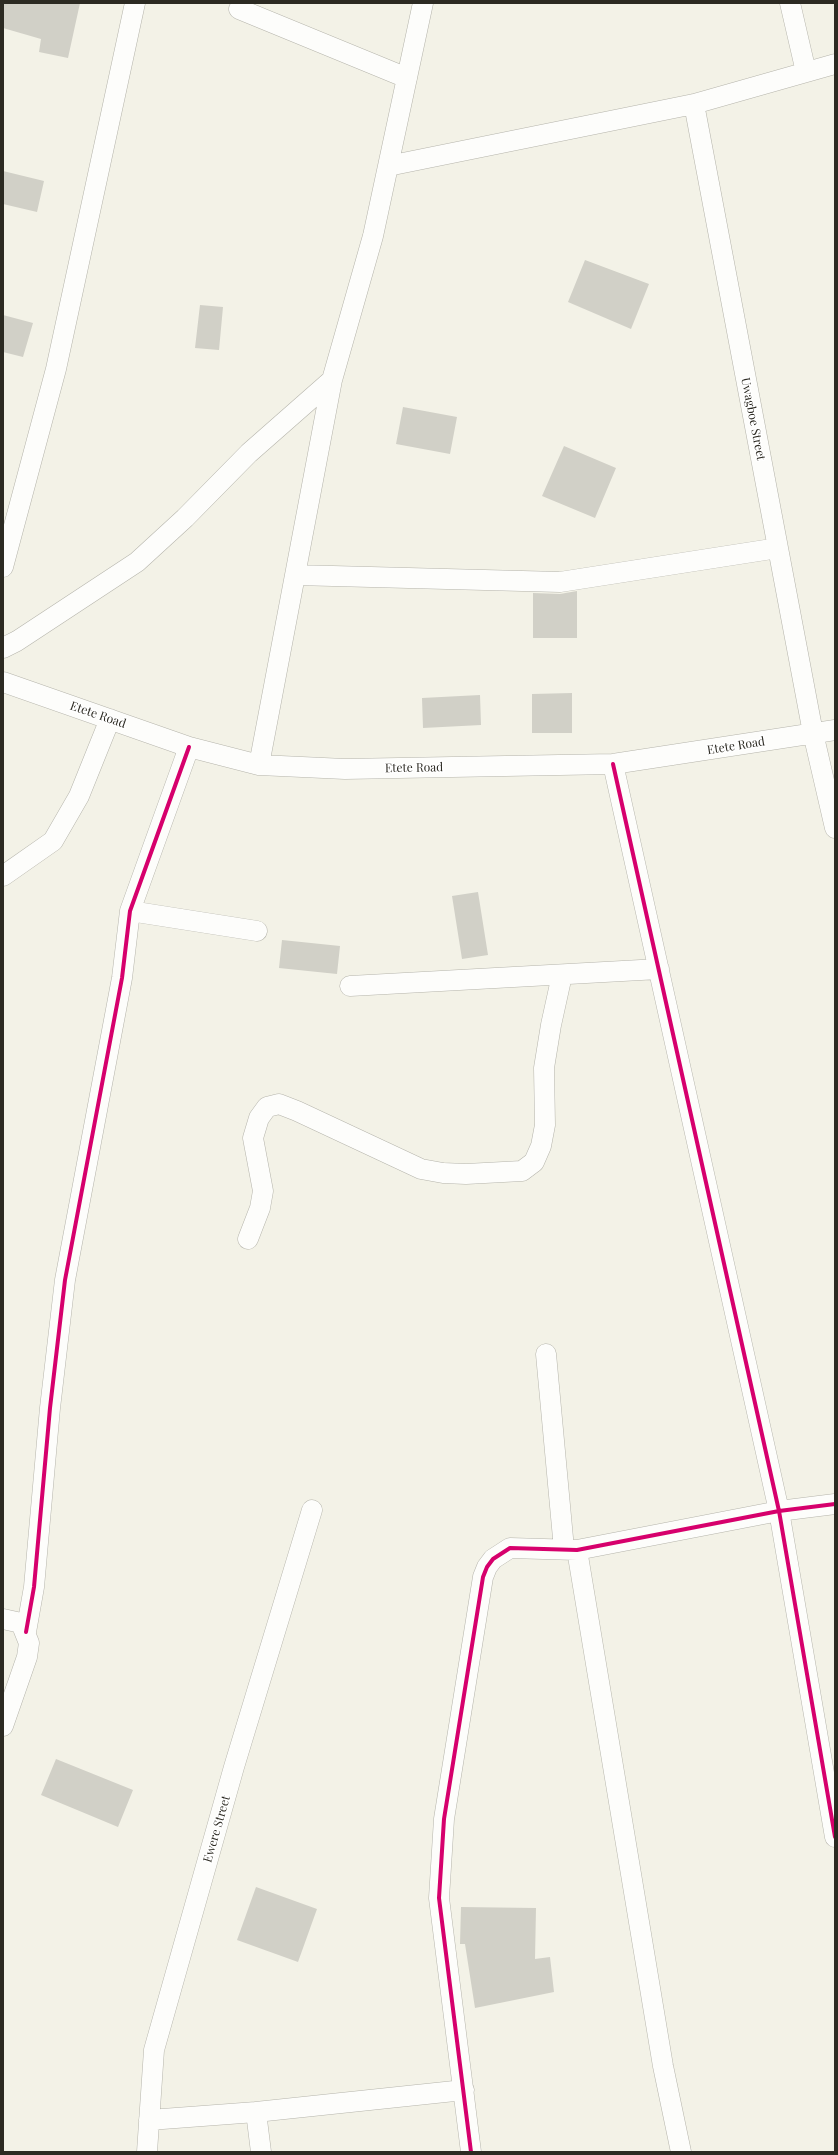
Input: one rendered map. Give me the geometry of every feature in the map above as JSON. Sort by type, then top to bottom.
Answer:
[{"type":"street","points":[[3,567],[56,369],[135,3]]},
{"type":"street","points":[[259,765],[332,380],[373,236],[423,3]]},
{"type":"street","points":[[793,4],[806,72]]},
{"type":"street","points":[[239,9],[407,78]]},
{"type":"street","points":[[388,166],[694,104],[835,64]]},
{"type":"street","name":"Uwagboe Street","points":[[694,104],[813,733],[835,828]]},
{"type":"street","points":[[3,648],[17,641],[137,562],[185,518],[249,453],[332,380]]},
{"type":"street","points":[[295,575],[560,582],[778,548]]},
{"type":"street","name":"Etete Road","points":[[3,682],[189,747],[259,765],[345,769],[614,764],[835,730]]},
{"type":"street","points":[[3,876],[53,841],[79,796],[110,719]]},
{"type":"street","points":[[26,1632],[34,1586],[50,1408],[65,1280],[122,978],[130,911],[189,747]]},
{"type":"street","points":[[614,764],[779,1511],[835,1837]]},
{"type":"street","points":[[130,911],[257,931]]},
{"type":"street","points":[[350,986],[659,969]]},
{"type":"street","points":[[248,1239],[260,1208],[263,1191],[253,1138],[259,1118],[267,1107],[279,1104],[421,1168],[443,1173],[466,1174],[522,1171],[534,1162],[541,1146],[545,1125],[544,1068],[551,1025],[562,975]]},
{"type":"street","points":[[546,1354],[570,1549],[663,2066],[681,2152]]},
{"type":"street","points":[[471,2152],[439,1898],[444,1819],[483,1577],[493,1559],[510,1548],[570,1549],[779,1511],[835,1504]]},
{"type":"street","name":"Ewere Street","points":[[147,2152],[154,2050],[234,1767],[312,1510]]},
{"type":"street","points":[[3,1619],[21,1623],[26,1632],[29,1643],[27,1657],[3,1726]]},
{"type":"street","points":[[149,2120],[256,2112],[464,2090]]},
{"type":"street","points":[[256,2112],[261,2152]]},
{"type":"building","points":[[3,3],[80,3],[68,58],[39,52],[41,39],[3,28]]},
{"type":"building","points":[[3,171],[44,181],[37,212],[3,204]]},
{"type":"building","points":[[585,260],[649,284],[631,329],[568,302]]},
{"type":"building","points":[[200,305],[223,307],[219,350],[195,348]]},
{"type":"building","points":[[3,315],[33,323],[23,357],[3,352]]},
{"type":"building","points":[[403,407],[457,417],[450,454],[396,444]]},
{"type":"building","points":[[564,446],[616,468],[595,518],[542,496]]},
{"type":"building","points":[[577,591],[577,638],[533,638],[533,593],[560,594]]},
{"type":"building","points":[[572,693],[572,733],[532,733],[532,694]]},
{"type":"building","points":[[480,695],[481,725],[423,728],[422,698]]},
{"type":"building","points":[[478,892],[488,955],[462,959],[452,896]]},
{"type":"building","points":[[282,940],[340,946],[337,974],[279,968]]},
{"type":"building","points":[[56,1759],[133,1790],[118,1827],[41,1795]]},
{"type":"building","points":[[256,1887],[317,1909],[298,1962],[237,1940]]},
{"type":"building","points":[[461,1907],[536,1908],[535,1959],[550,1957],[554,1992],[475,2008],[465,1944],[460,1944]]},
{"type":"cycle path","points":[[26,1632],[34,1587],[50,1408],[65,1280],[122,978],[130,911],[189,747]]},
{"type":"cycle path","points":[[613,764],[779,1511],[835,1837]]},
{"type":"cycle path","points":[[471,2152],[439,1898],[444,1819],[483,1577],[487,1567],[493,1559],[510,1548],[577,1550],[779,1511],[835,1504]]}]
